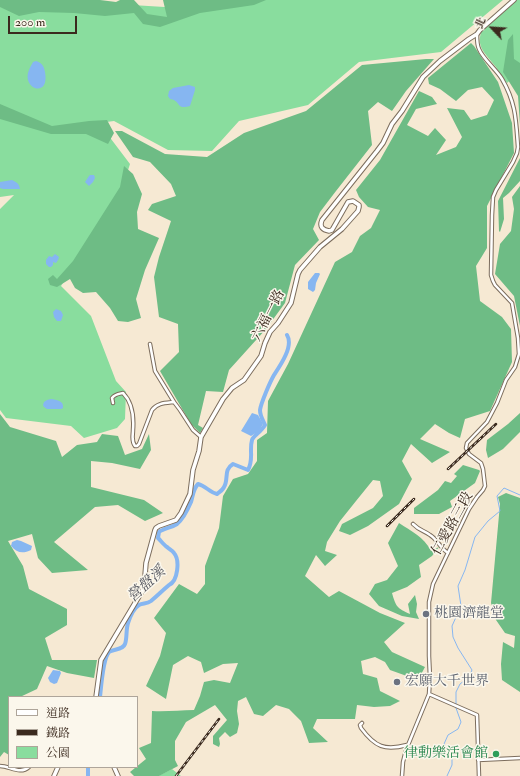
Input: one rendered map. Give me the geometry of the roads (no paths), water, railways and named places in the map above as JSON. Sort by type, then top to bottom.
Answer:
[{"type":"street","name":"六福一路","points":[[96,696],[101,660],[144,588],[146,563],[155,530],[159,526],[176,520],[186,505],[190,494],[193,470],[199,451],[201,437],[222,399],[232,388],[244,380],[261,356],[270,332],[291,303],[300,270],[320,247],[342,229],[358,211],[359,205],[353,200],[348,202],[332,230],[329,231],[322,228],[320,223],[377,151],[392,124],[423,77],[440,61],[477,34],[514,0]]},
{"type":"street","name":"仁愛路三段","points":[[402,776],[404,757],[429,694],[430,602],[433,584],[474,502],[484,490],[485,486],[481,463],[469,454],[466,448],[467,443],[487,422],[497,403],[506,380],[515,367],[519,354],[512,303],[492,281],[492,203],[496,190],[517,153],[518,147],[515,114],[512,100],[502,79],[479,50],[477,34]]},
{"type":"street","points":[[150,344],[155,371],[193,430],[201,437]]},
{"type":"street","points":[[113,403],[112,398],[118,394],[123,393],[128,398],[133,414],[132,443],[137,446],[140,444],[152,410],[155,406],[174,402]]},
{"type":"street","points":[[414,524],[419,530],[429,534],[444,550],[448,552]]},
{"type":"street","points":[[429,694],[477,715],[478,776]]},
{"type":"street","points":[[362,723],[360,728],[375,743],[386,748],[408,745]]},
{"type":"street","points":[[478,760],[520,758]]},
{"type":"street","points":[[10,768],[21,771],[28,768]]},
{"type":"water","points":[[36,61],[42,65],[45,72],[45,80],[43,86],[40,88],[32,86],[28,77],[29,70],[33,62]]},
{"type":"water","points":[[189,85],[195,87],[190,106],[182,107],[168,96],[169,91],[173,88]]},
{"type":"water","points":[[90,175],[94,175],[95,178],[89,186],[85,182]]},
{"type":"water","points":[[12,180],[18,184],[20,189],[0,188],[0,182]]},
{"type":"water","points":[[55,254],[59,257],[58,260],[56,263],[53,262],[53,265],[49,267],[46,264],[46,260],[49,256],[52,257]]},
{"type":"water","points":[[315,273],[320,274],[313,292],[308,289],[308,282]]},
{"type":"water","points":[[56,309],[61,311],[63,315],[61,321],[57,321],[54,317],[53,312]]},
{"type":"water","points":[[51,399],[61,402],[63,408],[47,409],[44,407],[44,402]]},
{"type":"water","points":[[252,413],[258,415],[263,424],[259,431],[251,436],[241,431]]},
{"type":"water","points":[[17,540],[32,546],[31,550],[23,552],[16,550],[11,546],[12,542]]},
{"type":"water","points":[[53,670],[60,671],[61,673],[57,683],[54,684],[50,682],[48,678]]},
{"type":"waterway","name":"營盤溪","points":[[100,696],[105,660],[109,652],[124,646],[126,642],[128,623],[134,610],[137,606],[151,601],[172,583],[176,575],[176,556],[158,538],[159,532],[177,524],[190,505],[194,490],[198,484],[217,494],[222,490],[225,484],[227,472],[230,466],[233,464],[248,470],[251,462],[252,440],[265,425],[260,414],[260,410],[270,382],[288,350],[289,340],[287,335]]},
{"type":"waterway","points":[[456,704],[456,692],[460,684],[469,677],[472,670],[453,637],[452,626],[461,606],[458,586],[465,570],[475,537],[488,521],[500,511],[497,496],[504,488],[520,495]]},
{"type":"waterway","points":[[447,776],[452,765],[452,756],[444,744],[448,735],[458,729],[461,722],[456,708]]},
{"type":"waterway","name":"營盤溪","points":[[88,768],[88,776]]},
{"type":"railway","points":[[448,469],[496,424]]},
{"type":"railway","points":[[387,526],[414,499]]},
{"type":"railway","points":[[176,776],[219,719]]},
{"type":"place","name":"桃園濟龍堂","points":[[426,614]]},
{"type":"place","name":"宏願大千世界","points":[[397,682]]},
{"type":"place","name":"律動樂活會館","points":[[496,754]]}]
